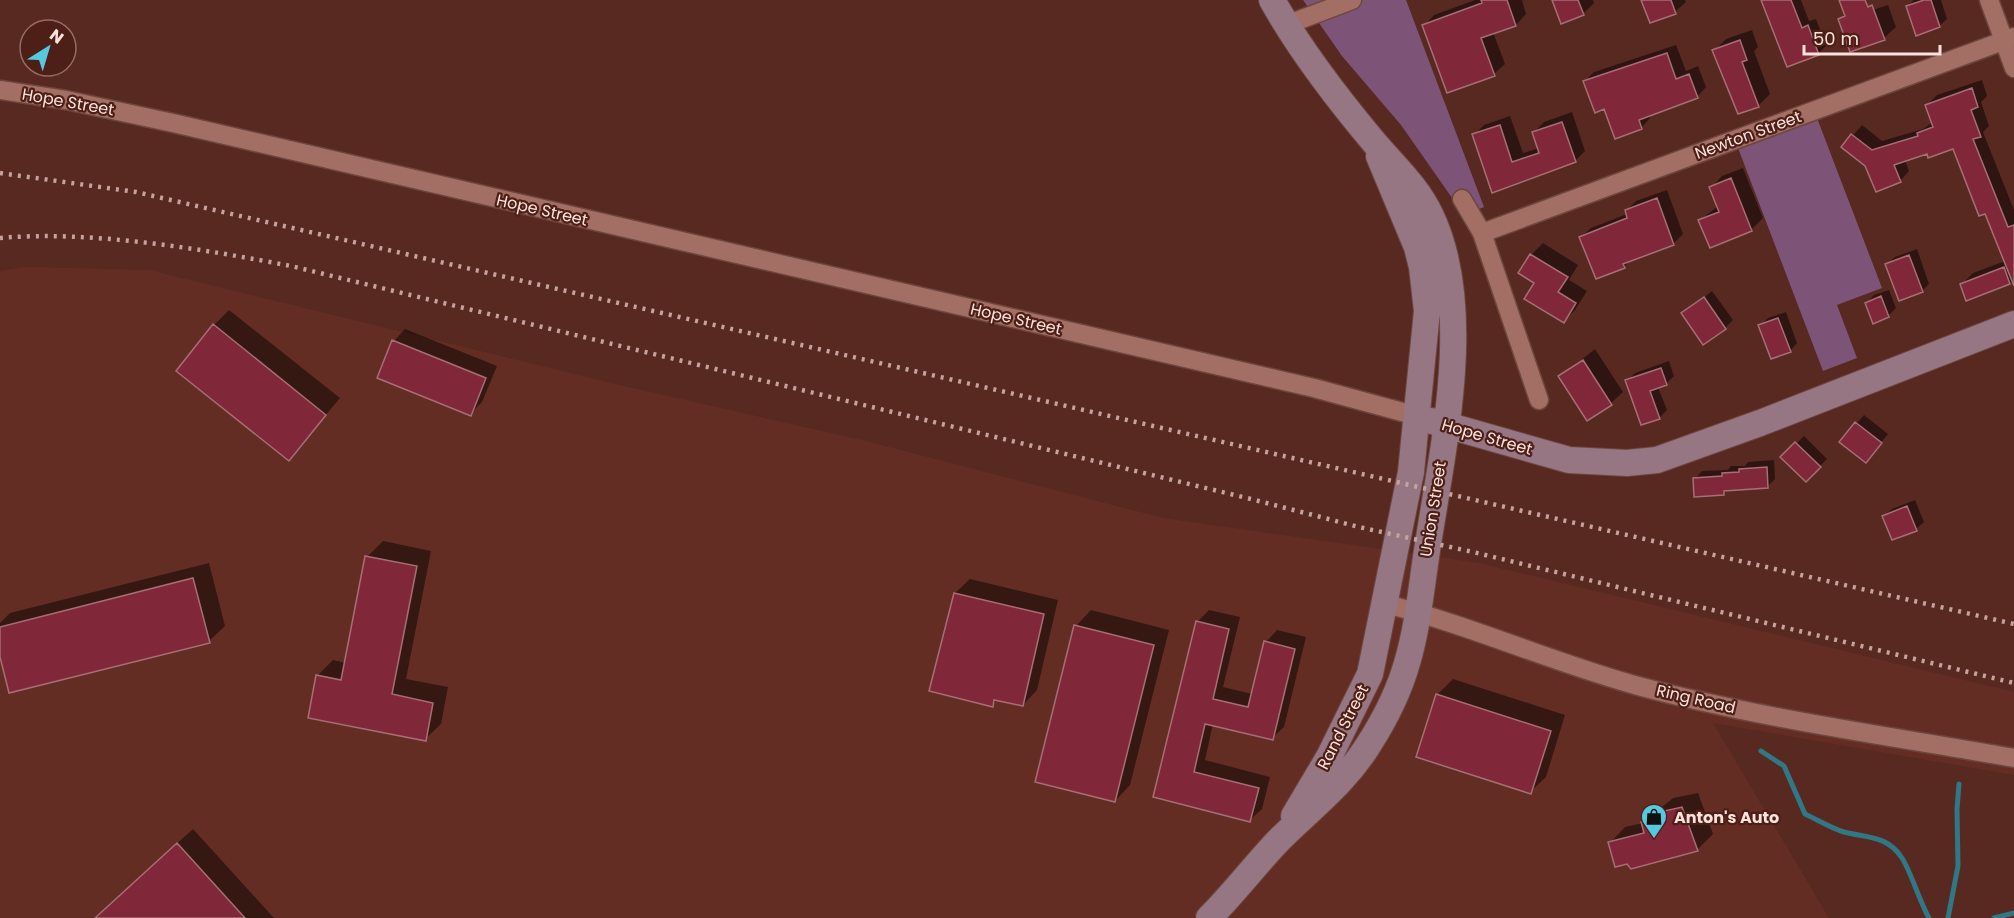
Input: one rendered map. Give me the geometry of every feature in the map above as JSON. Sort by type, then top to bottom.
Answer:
[{"type":"street","name":"Union Street","points":[[1272,0],[1286,25],[1374,142],[1410,180],[1422,198],[1446,256],[1453,304],[1453,345],[1446,425],[1417,612]]},
{"type":"street","points":[[1286,25],[1352,0]]},
{"type":"street","points":[[1989,0],[2009,39],[2014,68]]},
{"type":"street","name":"Newton Street","points":[[1482,233],[2009,39]]},
{"type":"street","name":"Hope Street","points":[[0,90],[66,100],[173,123],[1314,388],[1569,460],[1627,463],[1657,459],[1760,423],[2014,324]]},
{"type":"street","name":"Union Street","points":[[1374,142],[1412,233],[1422,267],[1427,311],[1411,472],[1386,604]]},
{"type":"street","points":[[1462,199],[1482,233],[1539,400]]},
{"type":"street","name":"Ring Road","points":[[1386,604],[1417,612],[1575,666],[1678,696],[2014,758]]},
{"type":"street","name":"Rand Street","points":[[1279,840],[1357,704],[1370,674],[1386,604]]},
{"type":"street","name":"Rand Street","points":[[1209,918],[1279,840],[1316,808],[1368,745],[1398,689],[1407,661],[1417,612]]},
{"type":"shaded area","points":[[1303,0],[1406,0],[1484,207],[1464,215],[1401,125],[1342,56]]},
{"type":"shaded area","points":[[1817,118],[1882,288],[1837,305],[1857,358],[1823,371],[1738,148]]},
{"type":"shaded area","points":[[25,267],[149,270],[615,384],[866,441],[1163,518],[1479,563],[2014,692],[2014,775],[1713,723],[1829,918],[0,918],[0,271]]},
{"type":"building","points":[[1481,0],[1507,0],[1516,26],[1481,38],[1495,76],[1447,93],[1422,25],[1482,3]]},
{"type":"building","points":[[1552,0],[1578,0],[1584,15],[1561,24]]},
{"type":"building","points":[[1641,0],[1671,0],[1676,14],[1650,23]]},
{"type":"building","points":[[1761,0],[1791,0],[1802,28],[1808,25],[1819,55],[1787,67]]},
{"type":"building","points":[[1839,0],[1865,0],[1868,7],[1872,5],[1885,40],[1850,52],[1838,19],[1845,16]]},
{"type":"building","points":[[1931,0],[1940,27],[1916,36],[1906,6]]},
{"type":"building","points":[[1740,40],[1747,60],[1742,62],[1759,107],[1738,114],[1712,50]]},
{"type":"building","points":[[1667,53],[1676,79],[1689,74],[1698,98],[1639,120],[1642,129],[1615,139],[1604,109],[1595,113],[1583,81]]},
{"type":"building","points":[[1972,88],[1978,107],[1971,110],[1981,137],[1973,139],[2008,227],[2014,225],[2014,286],[1985,214],[1979,216],[1953,149],[1928,158],[1927,154],[1894,165],[1901,182],[1876,192],[1865,166],[1841,147],[1851,134],[1872,150],[1918,136],[1917,133],[1933,127],[1925,105]]},
{"type":"building","points":[[1562,122],[1576,162],[1492,193],[1472,134],[1500,125],[1512,162],[1539,153],[1532,132]]},
{"type":"building","points":[[1731,178],[1752,231],[1710,248],[1698,220],[1719,212],[1709,187]]},
{"type":"building","points":[[1657,198],[1674,245],[1623,264],[1625,268],[1596,279],[1579,237],[1627,218],[1625,210]]},
{"type":"building","points":[[1530,254],[1568,277],[1558,292],[1576,303],[1564,323],[1524,299],[1534,283],[1518,273]]},
{"type":"building","points":[[1909,255],[1923,292],[1899,301],[1885,264]]},
{"type":"building","points":[[2004,267],[2010,284],[1966,301],[1960,284]]},
{"type":"building","points":[[1881,296],[1889,317],[1873,324],[1865,303]]},
{"type":"building","points":[[1704,297],[1726,329],[1703,345],[1681,313]]},
{"type":"building","points":[[1778,318],[1791,352],[1771,359],[1758,325]]},
{"type":"building","points":[[213,324],[326,415],[289,461],[176,371]]},
{"type":"building","points":[[392,340],[486,378],[471,416],[377,378]]},
{"type":"building","points":[[1583,360],[1612,405],[1587,421],[1558,376]]},
{"type":"building","points":[[1661,368],[1667,385],[1650,391],[1660,419],[1641,425],[1625,380]]},
{"type":"building","points":[[1855,422],[1882,443],[1866,463],[1839,442]]},
{"type":"building","points":[[1795,442],[1821,467],[1806,482],[1780,457]]},
{"type":"building","points":[[1767,467],[1768,488],[1724,491],[1724,495],[1694,497],[1693,478],[1722,476],[1722,473],[1739,472],[1739,469]]},
{"type":"building","points":[[1907,506],[1917,531],[1892,540],[1882,516]]},
{"type":"building","points":[[365,556],[417,566],[392,694],[433,703],[426,741],[308,718],[316,675],[341,680]]},
{"type":"building","points":[[193,578],[210,643],[9,693],[0,657],[0,627]]},
{"type":"building","points":[[954,593],[1044,614],[1023,706],[994,700],[993,707],[929,691]]},
{"type":"building","points":[[1196,621],[1229,629],[1213,699],[1248,707],[1264,641],[1295,649],[1273,740],[1205,724],[1194,772],[1259,788],[1250,822],[1153,797]]},
{"type":"building","points":[[1074,625],[1154,645],[1115,802],[1035,782]]},
{"type":"building","points":[[1436,694],[1551,731],[1531,794],[1416,757]]},
{"type":"building","name":"Anton's Auto","points":[[1682,807],[1698,851],[1631,869],[1627,864],[1615,867],[1608,842],[1644,833],[1641,822],[1657,820],[1655,813]]},
{"type":"building","points":[[177,843],[245,918],[95,918]]},
{"type":"waterway","points":[[1761,751],[1784,766],[1805,814],[1844,832],[1876,839],[1890,845],[1902,858],[1929,918]]},
{"type":"waterway","points":[[1948,918],[1958,866],[1959,784]]},
{"type":"waterway","points":[[1994,918],[2014,913]]},
{"type":"railway","points":[[0,173],[136,192],[2014,624]]},
{"type":"railway","points":[[0,238],[34,236],[108,239],[221,253],[291,266],[1359,527],[1473,552],[2014,683]]},
{"type":"place","name":"Anton's Auto","points":[[1654,840]]}]
